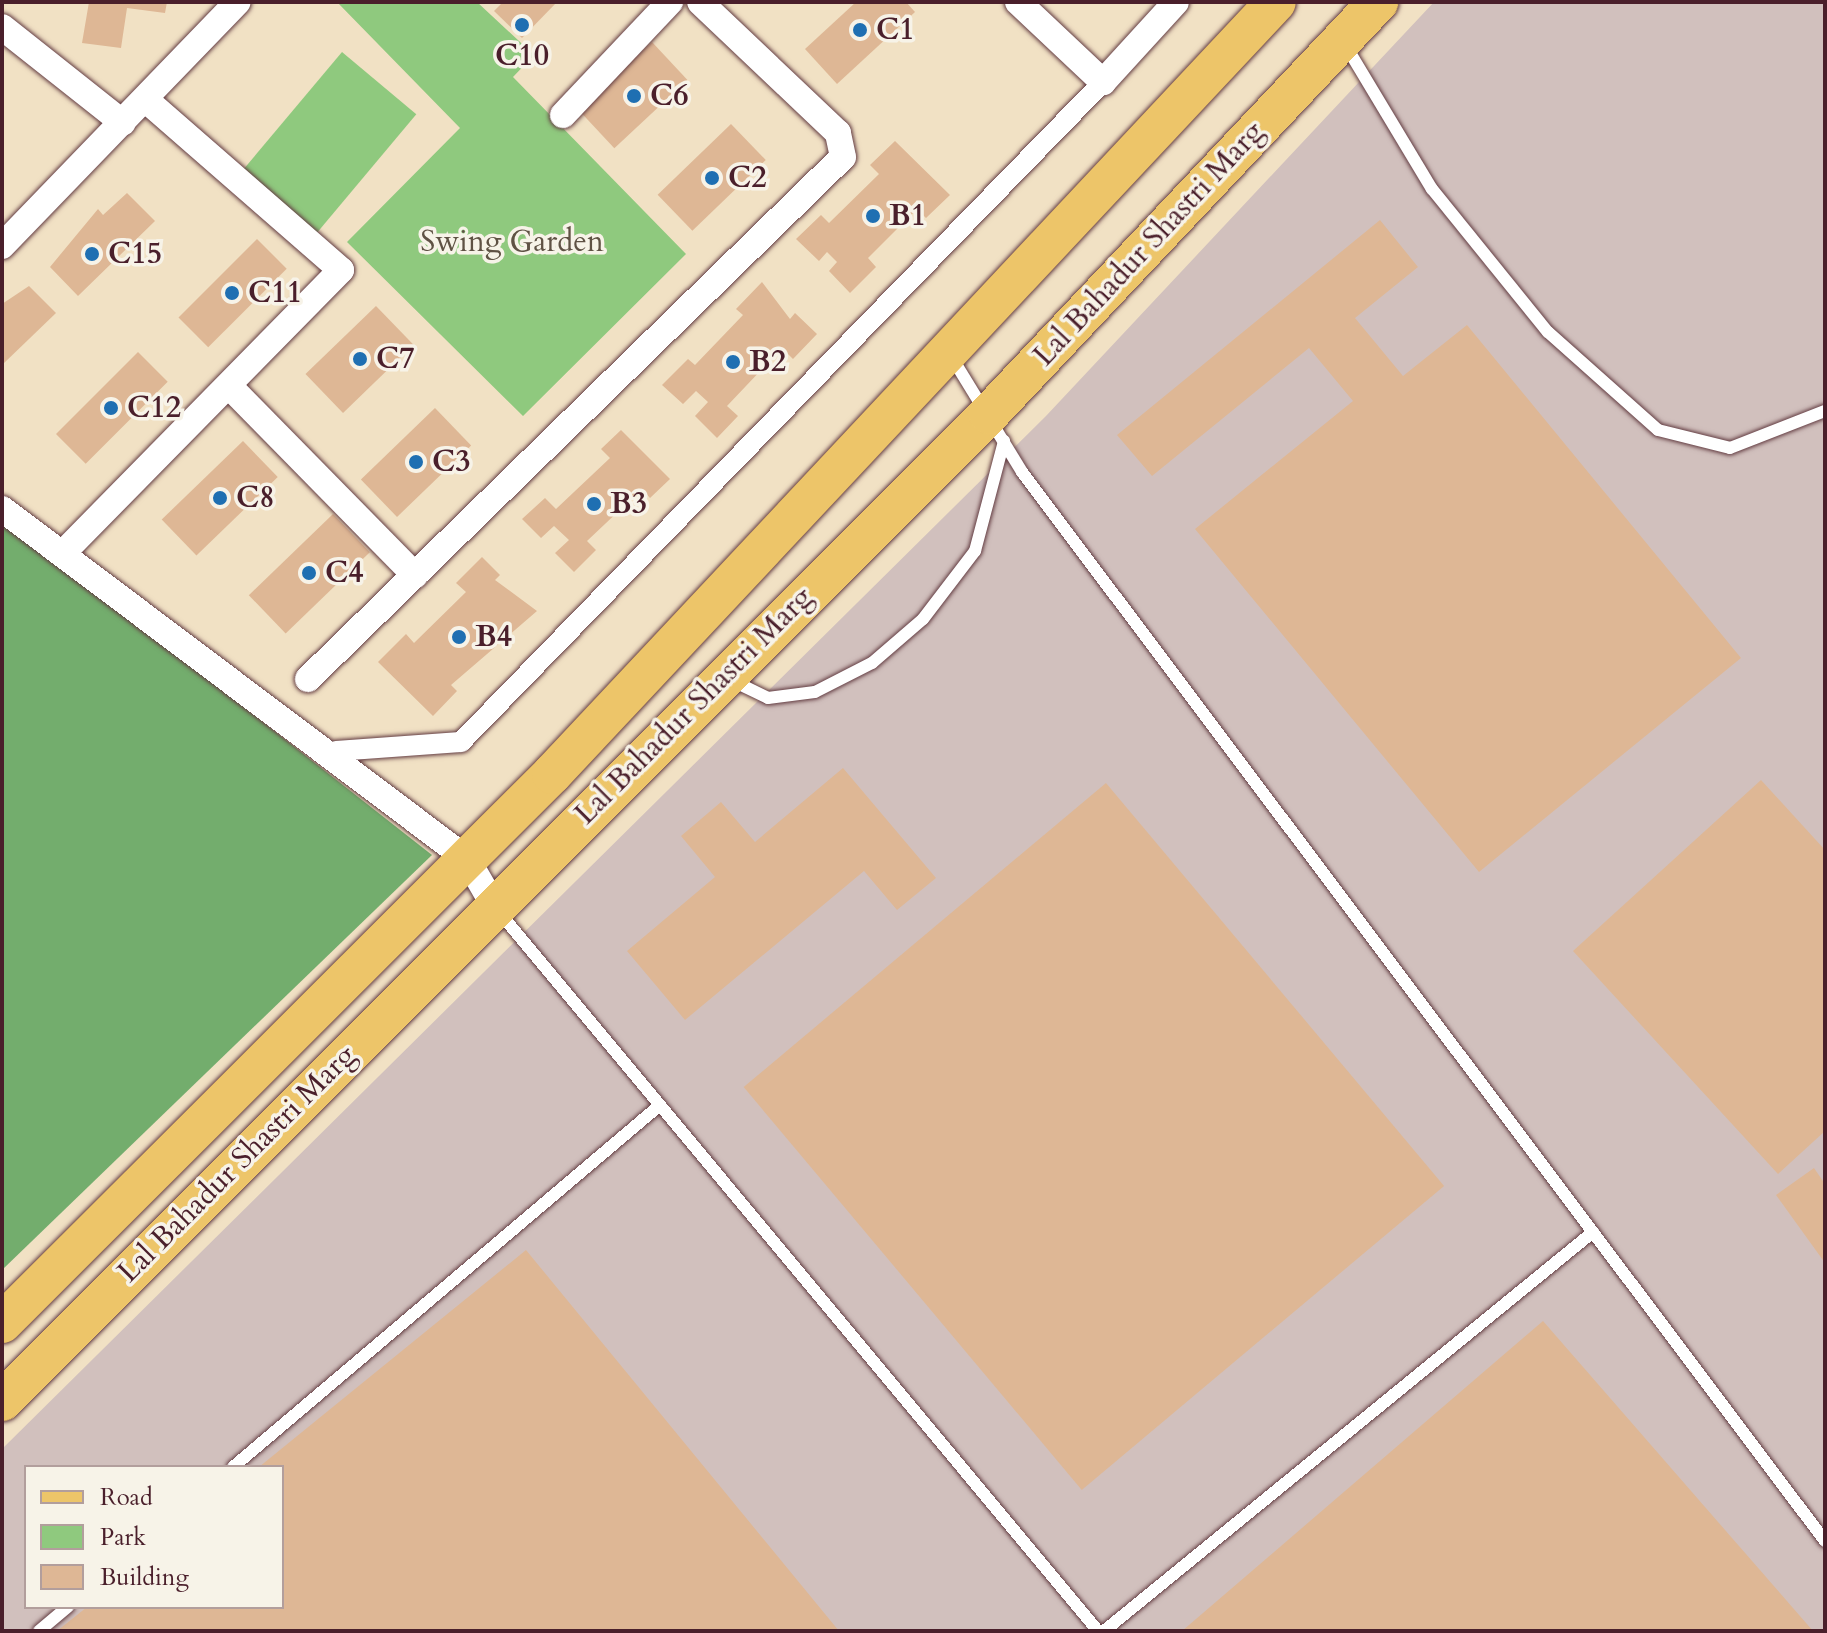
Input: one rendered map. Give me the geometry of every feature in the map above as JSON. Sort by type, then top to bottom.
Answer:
[{"type":"main road","name":"Lal Bahadur Shastri Marg","points":[[2,1323],[467,859],[1276,2]]},
{"type":"main road","name":"Lal Bahadur Shastri Marg","points":[[2,1401],[724,677],[996,428],[1378,2]]},
{"type":"street","points":[[2,246],[238,2]]},
{"type":"street","points":[[563,115],[670,2]]},
{"type":"street","points":[[308,679],[843,157],[838,133],[700,2]]},
{"type":"street","points":[[1018,2],[1103,82]]},
{"type":"street","points":[[336,751],[461,742],[1103,82],[1176,2]]},
{"type":"street","points":[[2,27],[123,123]]},
{"type":"street","points":[[62,554],[230,387],[341,270],[146,100]]},
{"type":"street","points":[[230,387],[415,575]]},
{"type":"street","points":[[2,509],[467,859],[494,906]]},
{"type":"lane","points":[[1342,40],[1441,201],[1548,332],[1658,430],[1730,448],[1825,411]]},
{"type":"lane","points":[[948,351],[996,428],[1825,1541]]},
{"type":"lane","points":[[724,677],[768,698],[815,692],[872,663],[923,619],[975,551],[996,428]]},
{"type":"lane","points":[[494,906],[1101,1631],[1593,1232]]},
{"type":"lane","points":[[235,1465],[660,1105]]},
{"type":"lane","points":[[39,1631],[66,1609]]},
{"type":"shaded area","points":[[1434,2],[1825,2],[1825,1631],[2,1631],[2,1449],[1046,416]]},
{"type":"green space","name":"Swing Garden","points":[[337,2],[477,2],[534,55],[513,77],[686,254],[523,416],[347,242],[460,128]]},
{"type":"green space","points":[[342,52],[416,114],[313,237],[239,175]]},
{"type":"green space","points":[[2,517],[432,855],[2,1270]]},
{"type":"building","points":[[89,2],[167,2],[165,13],[127,8],[121,48],[82,43]]},
{"type":"building","name":"C10","points":[[503,2],[557,2],[522,38],[494,11]]},
{"type":"building","name":"C1","points":[[856,2],[906,2],[915,12],[837,84],[805,49]]},
{"type":"building","name":"C6","points":[[652,42],[687,80],[614,148],[579,110]]},
{"type":"building","name":"C2","points":[[731,124],[766,160],[692,231],[658,195]]},
{"type":"building","name":"B1","points":[[895,141],[950,195],[926,218],[917,209],[868,258],[876,267],[850,293],[829,271],[837,262],[827,252],[819,261],[796,239],[821,215],[829,223],[879,174],[870,165]]},
{"type":"building","name":"C15","points":[[127,193],[155,221],[78,296],[50,267],[98,209],[103,215]]},
{"type":"building","points":[[1380,220],[1418,267],[1355,318],[1403,376],[1467,325],[1741,658],[1479,872],[1195,529],[1353,401],[1309,348],[1152,476],[1117,435]]},
{"type":"building","name":"C11","points":[[257,239],[287,269],[208,347],[179,317]]},
{"type":"building","name":"B2","points":[[762,282],[790,319],[795,313],[817,334],[793,359],[782,348],[727,406],[738,416],[717,438],[695,416],[708,402],[696,391],[683,404],[662,385],[688,359],[695,365],[743,315],[736,309]]},
{"type":"building","points":[[29,286],[56,313],[2,365],[2,304]]},
{"type":"building","name":"C7","points":[[376,306],[414,345],[343,413],[306,374]]},
{"type":"building","name":"C12","points":[[138,352],[168,382],[86,464],[56,434]]},
{"type":"building","name":"C3","points":[[435,408],[471,445],[397,517],[361,480]]},
{"type":"building","name":"B3","points":[[621,430],[670,479],[650,498],[642,489],[587,541],[596,550],[574,572],[555,553],[569,540],[554,526],[541,538],[522,519],[545,498],[556,509],[610,458],[601,449]]},
{"type":"building","name":"C8","points":[[243,441],[278,477],[196,555],[162,519]]},
{"type":"building","name":"C4","points":[[333,514],[370,552],[286,633],[249,595]]},
{"type":"building","name":"B4","points":[[482,557],[500,575],[495,580],[537,611],[451,685],[457,691],[433,716],[378,662],[406,634],[414,643],[466,592],[456,583]]},
{"type":"building","points":[[843,768],[936,878],[897,910],[864,871],[685,1020],[627,951],[715,877],[681,836],[721,802],[755,842]]},
{"type":"building","points":[[1761,780],[1825,850],[1825,1131],[1778,1174],[1573,951]]},
{"type":"building","points":[[1106,783],[1444,1186],[1082,1490],[744,1087]]},
{"type":"building","points":[[1814,1168],[1825,1184],[1825,1263],[1776,1195]]},
{"type":"building","points":[[526,1250],[839,1631],[57,1631],[84,1609],[284,1609],[284,1465],[261,1465]]},
{"type":"building","points":[[1543,1321],[1813,1631],[1182,1631]]},
{"type":"place","name":"C10","points":[[522,25]]},
{"type":"place","name":"C1","points":[[860,30]]},
{"type":"place","name":"C6","points":[[634,96]]},
{"type":"place","name":"C2","points":[[712,178]]},
{"type":"place","name":"B1","points":[[873,216]]},
{"type":"place","name":"C15","points":[[92,254]]},
{"type":"place","name":"C11","points":[[232,293]]},
{"type":"place","name":"C7","points":[[360,359]]},
{"type":"place","name":"B2","points":[[733,362]]},
{"type":"place","name":"C12","points":[[111,408]]},
{"type":"place","name":"C3","points":[[416,462]]},
{"type":"place","name":"C8","points":[[220,498]]},
{"type":"place","name":"B3","points":[[594,504]]},
{"type":"place","name":"C4","points":[[309,573]]},
{"type":"place","name":"B4","points":[[459,637]]}]
